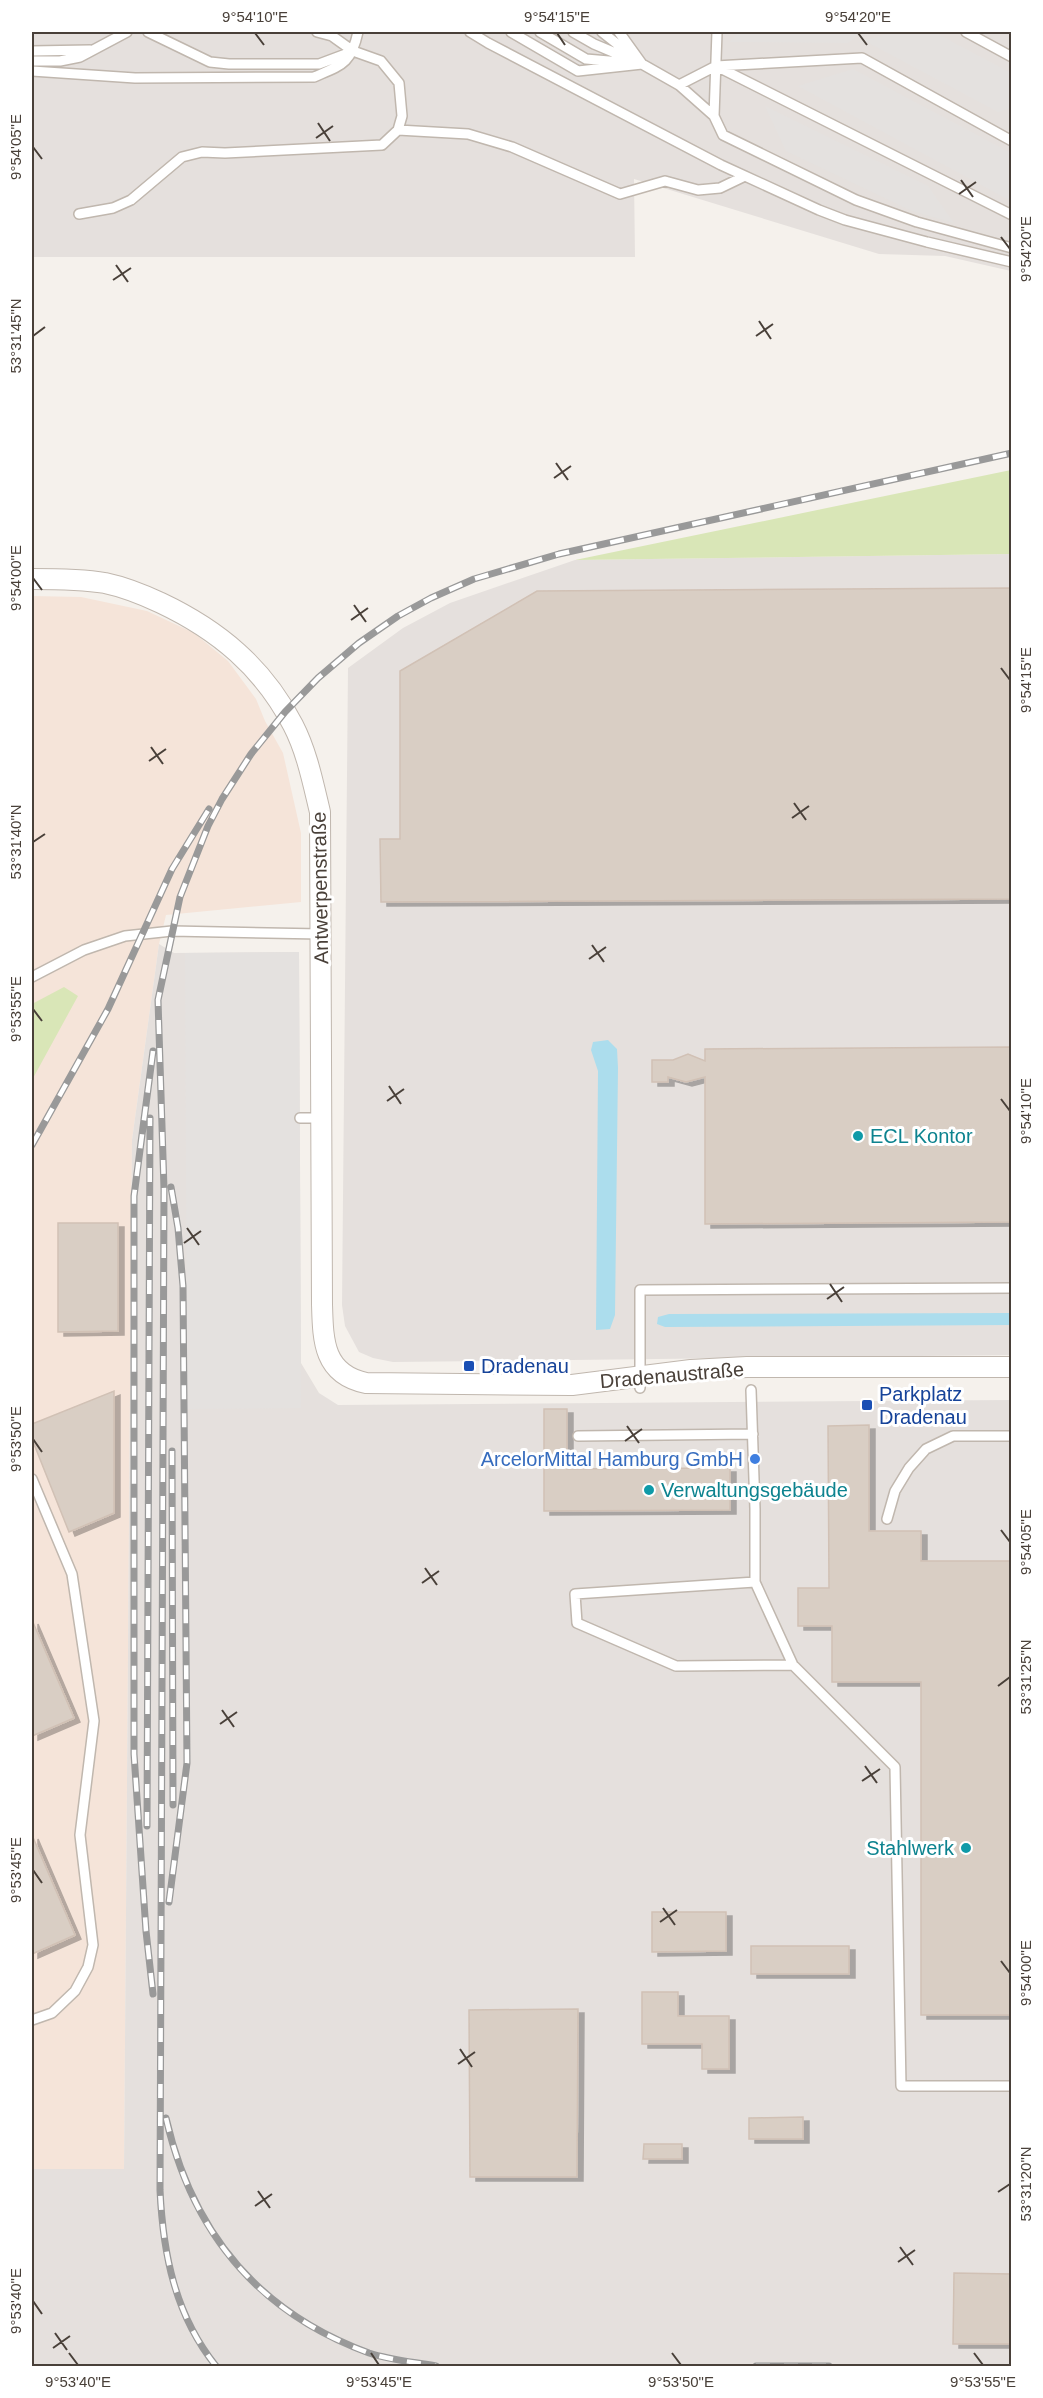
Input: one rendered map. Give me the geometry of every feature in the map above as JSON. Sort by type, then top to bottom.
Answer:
[{"type":"street","name":"Antwerpenstraße","points":[[32,579],[106,583],[146,596],[194,619],[230,644],[260,676],[294,727],[309,766],[320,812],[323,1333],[329,1356],[337,1369]]},
{"type":"street","name":"Dradenaustraße","points":[[337,1369],[354,1380],[390,1384],[572,1385],[640,1382],[691,1370],[747,1367],[1011,1367]]},
{"type":"lane","points":[[32,61],[60,61],[80,57],[127,32]]},
{"type":"lane","points":[[148,32],[210,62],[229,64],[319,64],[353,51]]},
{"type":"lane","points":[[78,214],[113,208],[130,200],[182,157],[202,152],[225,153],[382,145],[398,130],[402,116],[399,84],[381,61],[353,51],[332,36],[317,32]]},
{"type":"lane","points":[[32,71],[135,78],[314,77],[341,65],[353,51],[358,32]]},
{"type":"lane","points":[[470,32],[745,176],[845,220],[1011,262]]},
{"type":"lane","points":[[511,32],[578,71],[642,64]]},
{"type":"lane","points":[[540,32],[586,59],[642,64]]},
{"type":"lane","points":[[573,32],[594,44],[642,64],[679,85],[714,116],[723,135],[856,200],[917,222],[1011,248]]},
{"type":"lane","points":[[602,32],[642,64]]},
{"type":"lane","points":[[619,32],[642,64]]},
{"type":"lane","points":[[714,116],[717,32]]},
{"type":"lane","points":[[966,32],[1011,57]]},
{"type":"lane","points":[[32,51],[93,50]]},
{"type":"lane","points":[[679,85],[716,66],[862,58],[1011,141]]},
{"type":"lane","points":[[716,66],[1011,215]]},
{"type":"lane","points":[[398,130],[468,134],[512,147],[620,194],[665,182],[698,190],[720,188],[745,176]]},
{"type":"lane","points":[[32,976],[84,950],[125,936],[172,931],[321,934]]},
{"type":"lane","points":[[300,1118],[322,1118]]},
{"type":"lane","points":[[640,1382],[640,1290],[1011,1288]]},
{"type":"lane","points":[[751,1390],[755,1582],[793,1665],[895,1767],[901,2086],[1011,2086]]},
{"type":"lane","points":[[578,1436],[753,1434]]},
{"type":"lane","points":[[887,1519],[895,1491],[909,1468],[926,1449],[953,1436],[1011,1436]]},
{"type":"lane","points":[[32,1479],[72,1574],[94,1721],[81,1835],[93,1945],[88,1967],[75,1991],[52,2013],[32,2020]]},
{"type":"lane","points":[[755,1582],[575,1594],[577,1623],[676,1666],[793,1665]]},
{"type":"shaded area","points":[[32,32],[1011,32],[1011,271],[945,256],[879,254],[634,179],[635,257],[32,257]]},
{"type":"shaded area","points":[[739,32],[861,32],[848,43],[729,42]]},
{"type":"shaded area","points":[[893,32],[934,32],[1011,73],[1011,108],[998,112],[867,42],[857,43]]},
{"type":"shaded area","points":[[853,69],[1011,153],[1011,201],[798,86]]},
{"type":"shaded area","points":[[765,106],[928,186],[954,223],[912,211],[786,151]]},
{"type":"shaded area","points":[[1011,554],[1011,1355],[393,1362],[373,1358],[359,1352],[345,1326],[342,1305],[348,668],[403,628],[450,603],[575,560]]},
{"type":"shaded area","points":[[32,596],[81,597],[147,611],[194,633],[228,661],[256,699],[283,753],[301,833],[301,902],[166,915],[159,944],[132,1140],[124,2169],[32,2169]]},
{"type":"shaded area","name":"ArcelorMittal Hamburg GmbH","points":[[159,944],[174,953],[299,952],[301,1363],[319,1393],[338,1405],[1011,1400],[1011,2366],[32,2366],[32,2169],[124,2169],[132,1140]]},
{"type":"shaded area","points":[[299,952],[301,1408],[187,1409],[185,953]]},
{"type":"green space","points":[[1011,470],[1011,554],[575,560]]},
{"type":"green space","points":[[64,987],[78,996],[32,1080],[32,1004]]},
{"type":"water","points":[[608,1040],[617,1049],[618,1068],[615,1315],[610,1329],[596,1330],[598,1071],[591,1050],[593,1042]]},
{"type":"water","points":[[1012,1313],[1011,1325],[665,1327],[657,1324],[658,1317],[669,1314]]},
{"type":"building","points":[[1011,588],[1011,899],[381,902],[380,839],[400,839],[400,671],[537,591]]},
{"type":"building","name":"ECL Kontor","points":[[1011,1047],[1011,1222],[705,1224],[705,1077],[686,1082],[668,1077],[668,1082],[652,1082],[652,1060],[673,1060],[688,1054],[705,1061],[705,1049]]},
{"type":"building","points":[[58,1223],[118,1223],[118,1331],[58,1332]]},
{"type":"building","points":[[114,1391],[114,1513],[69,1532],[32,1439],[32,1424]]},
{"type":"building","name":"Verwaltungsgebäude","points":[[544,1409],[567,1409],[567,1469],[730,1468],[730,1510],[544,1511]]},
{"type":"building","name":"Stahlwerk","points":[[869,1425],[869,1531],[921,1531],[921,1561],[1011,1561],[1011,2015],[921,2015],[921,1682],[832,1682],[832,1626],[798,1626],[798,1588],[829,1588],[828,1426]]},
{"type":"building","points":[[32,1620],[74,1718],[32,1736]]},
{"type":"building","points":[[32,1835],[75,1935],[32,1954]]},
{"type":"building","points":[[652,1912],[726,1912],[726,1951],[652,1952]]},
{"type":"building","points":[[751,1946],[849,1946],[849,1974],[751,1974]]},
{"type":"building","points":[[642,1992],[678,1992],[678,2016],[729,2016],[729,2069],[702,2069],[702,2044],[642,2044]]},
{"type":"building","points":[[578,2009],[577,2177],[470,2177],[469,2010]]},
{"type":"building","points":[[803,2117],[803,2139],[749,2139],[749,2118]]},
{"type":"building","points":[[644,2144],[682,2144],[682,2159],[643,2159]]},
{"type":"building","points":[[954,2273],[1011,2274],[1011,2344],[953,2344]]},
{"type":"railway","points":[[216,2366],[190,2326],[181,2305],[168,2260],[160,2190],[164,1189],[158,1000],[180,897],[208,826],[222,799],[251,754],[285,712],[318,678],[359,643],[398,616],[431,598],[474,579],[559,554],[1012,453]]},
{"type":"railway","points":[[32,1145],[108,1009],[172,869],[209,809]]},
{"type":"railway","points":[[153,1051],[134,1196],[134,1754],[146,1931],[153,1994]]},
{"type":"railway","points":[[147,1826],[150,1118]]},
{"type":"railway","points":[[169,1902],[187,1763],[183,1286],[178,1228],[171,1187]]},
{"type":"railway","points":[[172,1451],[173,1805]]},
{"type":"railway","points":[[166,2118],[178,2159],[193,2197],[212,2232],[235,2263],[262,2291],[294,2315],[329,2336],[369,2353],[436,2366]]},
{"type":"railway","points":[[756,2366],[829,2366]]},
{"type":"place","name":"ECL Kontor","points":[[858,1136]]},
{"type":"place","name":"Dradenau","points":[[469,1366]]},
{"type":"place","name":"Parkplatz Dradenau","points":[[867,1405]]},
{"type":"place","name":"ArcelorMittal Hamburg GmbH","points":[[755,1459]]},
{"type":"place","name":"Verwaltungsgebäude","points":[[649,1490]]},
{"type":"place","name":"Stahlwerk","points":[[966,1848]]}]
